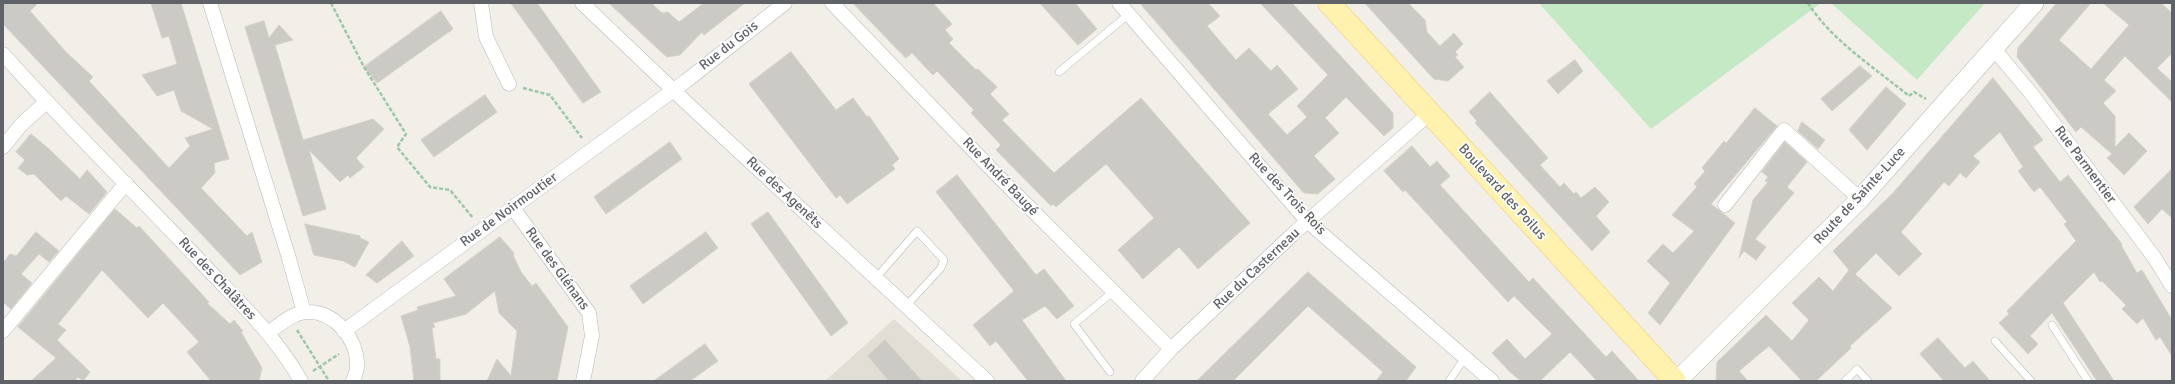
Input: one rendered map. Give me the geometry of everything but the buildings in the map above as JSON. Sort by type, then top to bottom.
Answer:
[{"type":"main road","name":"Boulevard des Poilus","points":[[1329,3],[1676,381]]},
{"type":"street","points":[[210,3],[288,255],[304,312]]},
{"type":"street","points":[[481,3],[486,37],[509,84]]},
{"type":"street","name":"Rue des Agenêts","points":[[582,3],[987,381]]},
{"type":"street","name":"Rue du Gois","points":[[674,89],[785,3]]},
{"type":"street","name":"Rue André Baugé","points":[[832,3],[999,177],[1171,349]]},
{"type":"street","name":"Rue des Trois Rois","points":[[1120,3],[1307,221],[1492,381]]},
{"type":"street","name":"Route de Sainte-Luce","points":[[1676,381],[1860,199],[2034,3]]},
{"type":"street","name":"Rue Parmentier","points":[[1993,48],[2030,92],[2154,257],[2172,286]]},
{"type":"street","name":"Rue des Chalâtres","points":[[3,54],[46,102],[126,183],[268,333],[299,380]]},
{"type":"street","name":"Rue de Noirmoutier","points":[[344,331],[674,89]]},
{"type":"street","points":[[3,147],[22,125],[46,102]]},
{"type":"street","name":"Rue du Casterneau","points":[[1142,381],[1171,349],[1307,221],[1430,113]]},
{"type":"street","points":[[1725,205],[1784,130],[1860,199]]},
{"type":"street","points":[[3,331],[126,183]]},
{"type":"street","name":"Rue des Glénans","points":[[513,208],[589,313],[592,336],[583,381]]},
{"type":"street","points":[[268,333],[289,318],[304,312],[325,314],[335,320],[353,345],[357,368],[353,381]]},
{"type":"lane","points":[[1059,72],[1129,14]]},
{"type":"lane","points":[[876,278],[917,231],[944,260],[942,268],[906,306]]},
{"type":"lane","points":[[1110,372],[1074,324],[1114,291]]},
{"type":"lane","points":[[2052,325],[2088,381]]},
{"type":"lane","points":[[1995,341],[2030,381]]},
{"type":"lane","points":[[1449,381],[1464,358]]},
{"type":"lane","points":[[1845,381],[1857,369],[1868,381]]},
{"type":"path","points":[[331,3],[364,67],[406,134],[397,147],[430,187],[450,190],[483,229]]},
{"type":"path","points":[[1808,3],[1817,18],[1829,30],[1909,96],[1914,92],[1941,106]]},
{"type":"path","points":[[509,84],[550,96],[591,150]]},
{"type":"path","points":[[289,318],[329,381]]},
{"type":"path","points":[[299,380],[353,345]]},
{"type":"shaded area","points":[[894,319],[962,381],[825,381]]},
{"type":"green space","points":[[1539,3],[1821,3],[1651,129]]},
{"type":"green space","points":[[1831,3],[1985,3],[1917,80]]}]
